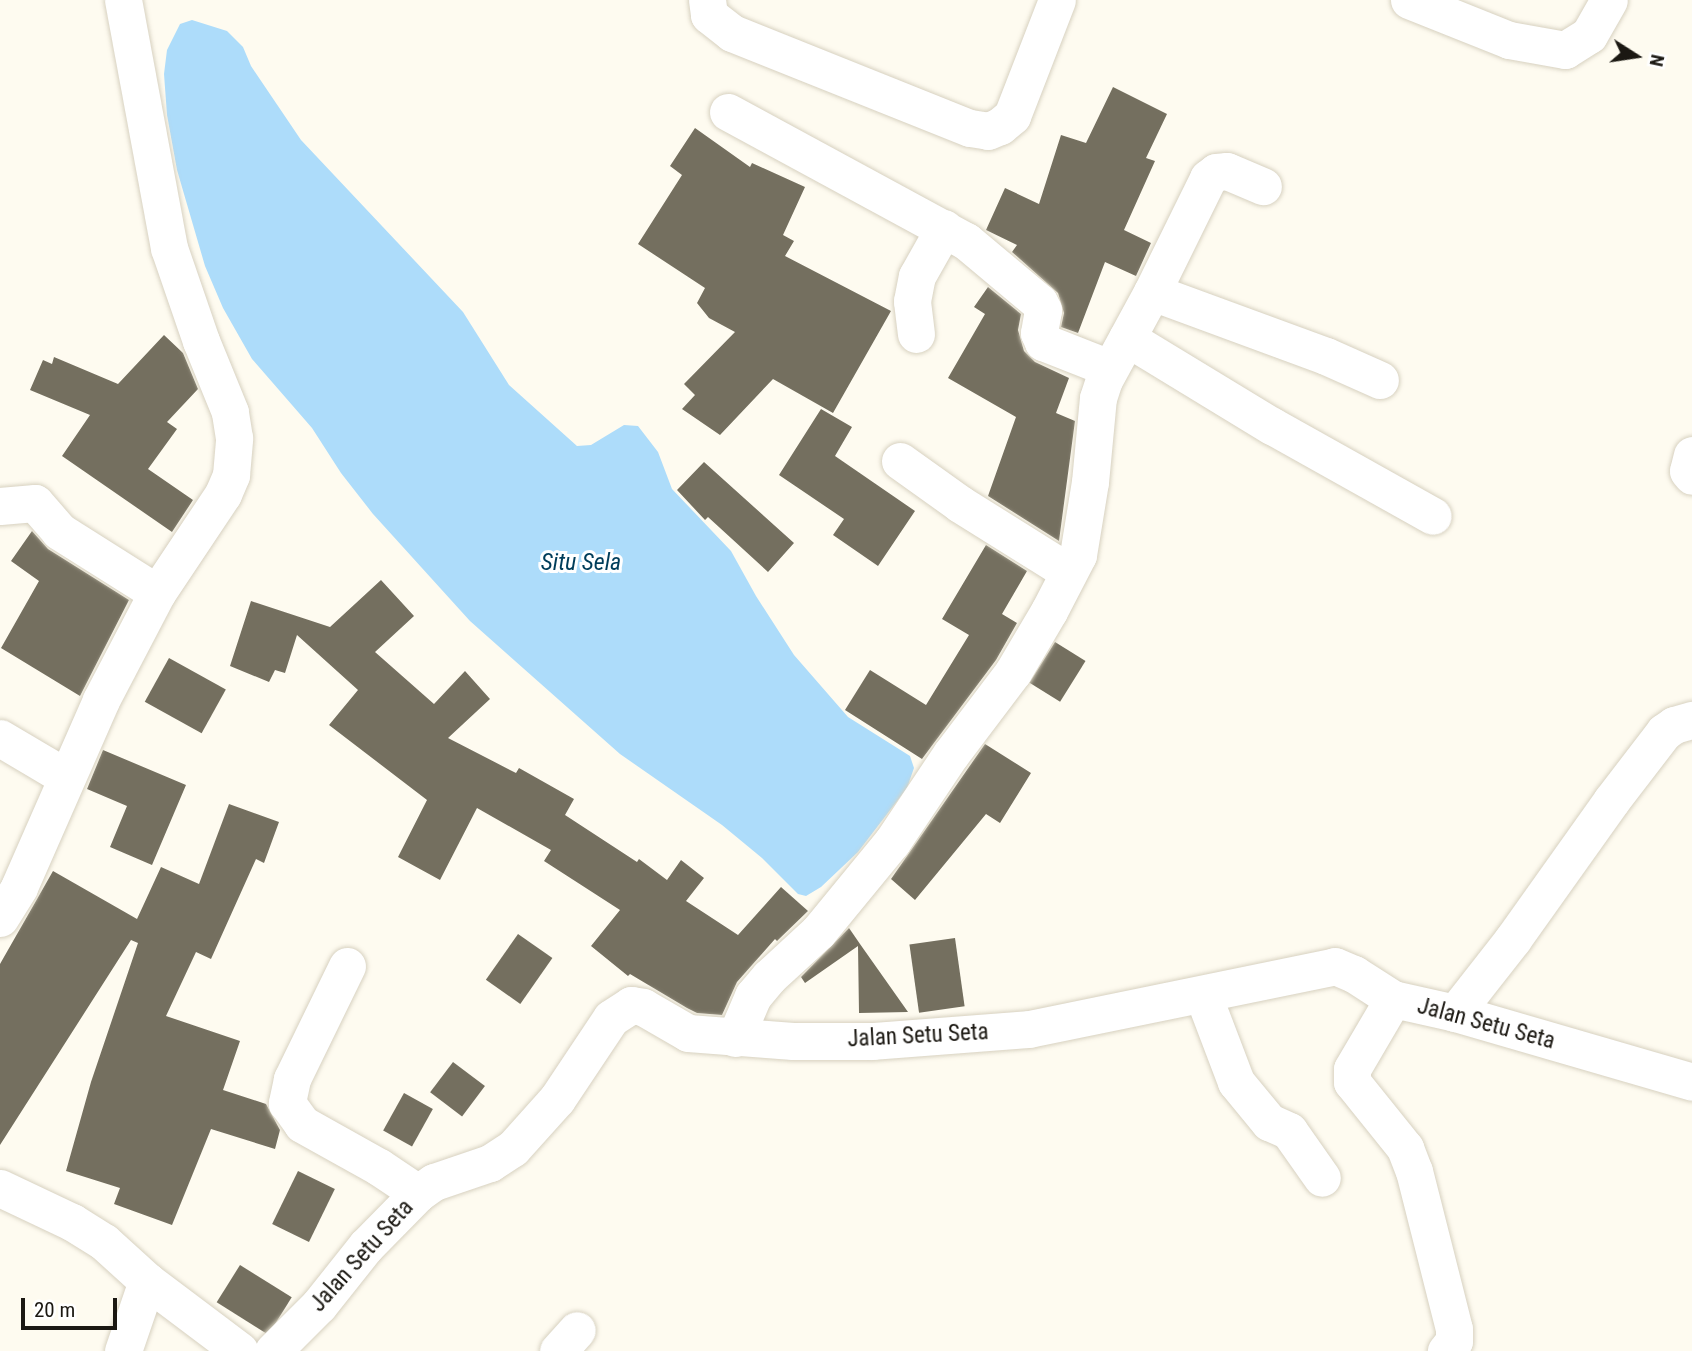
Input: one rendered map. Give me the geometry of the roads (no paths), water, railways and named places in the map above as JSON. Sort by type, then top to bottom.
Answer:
[{"type":"street","points":[[3,911],[101,700],[157,593],[223,494],[231,475],[234,438],[230,412],[201,341],[169,248],[123,0]]},
{"type":"street","points":[[707,0],[709,15],[732,33],[970,128],[988,131],[1012,116],[1057,0]]},
{"type":"street","points":[[1415,1],[1509,40],[1565,50],[1589,36],[1609,0]]},
{"type":"street","points":[[728,112],[966,241],[1039,302],[1043,310],[1039,332],[1043,342],[1118,353],[1272,426],[1433,516]]},
{"type":"street","points":[[734,1038],[753,996],[769,976],[818,932],[892,842],[951,754],[1013,672],[1069,572],[1078,555],[1090,482],[1098,398],[1118,353],[1152,292],[1208,178],[1216,172],[1227,171],[1263,186]]},
{"type":"street","points":[[916,334],[912,301],[917,276],[944,228]]},
{"type":"street","points":[[1152,292],[1326,356],[1380,380]]},
{"type":"street","points":[[900,461],[960,504],[1069,572]]},
{"type":"street","points":[[0,506],[35,503],[59,531],[157,593]]},
{"type":"street","points":[[1455,1013],[1513,939],[1611,801],[1664,732],[1674,725],[1692,720]]},
{"type":"street","points":[[0,738],[66,777]]},
{"type":"street","points":[[347,966],[292,1079],[286,1103],[302,1124],[379,1167],[418,1193]]},
{"type":"street","name":"Jalan Setu Seta","points":[[273,1351],[319,1305],[366,1246],[418,1193],[434,1182],[490,1163],[513,1147],[556,1099],[611,1017],[631,1005],[643,1007],[688,1033],[734,1038],[873,1041],[1029,1029],[1335,966],[1354,974],[1392,999],[1455,1013],[1692,1083]]},
{"type":"street","points":[[1203,995],[1236,1082],[1269,1122],[1289,1131],[1309,1155],[1322,1178]]},
{"type":"street","points":[[1392,999],[1352,1069],[1351,1078],[1355,1087],[1405,1148],[1414,1171],[1454,1329],[1454,1342],[1446,1351]]},
{"type":"street","points":[[0,1188],[93,1235],[147,1281],[240,1351]]},
{"type":"street","points":[[123,1351],[147,1281]]},
{"type":"water","name":"Situ Sela","points":[[192,20],[227,31],[243,47],[251,66],[301,140],[463,312],[509,385],[577,446],[591,445],[624,425],[638,426],[658,452],[672,489],[731,551],[794,655],[848,717],[910,756],[914,768],[907,788],[858,852],[821,887],[806,896],[798,894],[762,858],[722,825],[620,754],[470,621],[373,514],[341,473],[312,428],[252,359],[223,308],[205,266],[177,170],[167,115],[164,74],[167,50],[180,24]]}]
